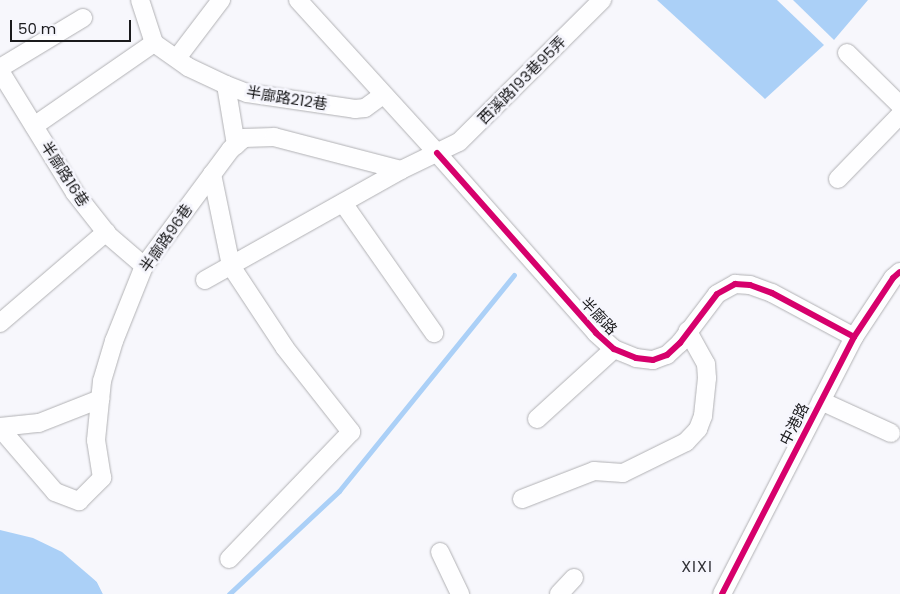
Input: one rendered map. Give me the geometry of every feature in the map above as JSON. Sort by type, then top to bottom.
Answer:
[{"type":"street","points":[[34,126],[154,43],[140,0]]},
{"type":"street","points":[[176,58],[221,0]]},
{"type":"street","name":"半廍路","points":[[298,0],[437,153],[589,326],[614,349],[636,358],[653,360],[666,355],[717,294],[735,284],[750,286],[772,293],[854,337]]},
{"type":"street","name":"西溪路193巷95弄","points":[[437,153],[459,142],[602,0]]},
{"type":"street","points":[[0,70],[83,18]]},
{"type":"street","name":"半廍路212巷","points":[[154,43],[188,67],[226,86],[247,93],[355,109],[365,108],[383,95]]},
{"type":"street","points":[[847,53],[900,106]]},
{"type":"street","name":"半廍路16巷","points":[[0,70],[75,193],[106,232],[144,266]]},
{"type":"street","points":[[226,86],[236,145]]},
{"type":"street","points":[[838,179],[900,115]]},
{"type":"street","points":[[236,145],[244,138],[274,138],[401,170]]},
{"type":"street","name":"半廍路96巷","points":[[0,428],[55,492],[79,501],[102,478],[96,440],[102,381],[114,341],[144,266],[212,174],[236,145]]},
{"type":"street","points":[[205,280],[401,170],[437,153]]},
{"type":"street","points":[[212,174],[231,266],[285,348],[351,432],[229,559]]},
{"type":"street","points":[[343,203],[434,333]]},
{"type":"street","points":[[0,323],[106,232]]},
{"type":"street","name":"中港路","points":[[722,594],[854,337],[898,277]]},
{"type":"street","points":[[522,499],[594,471],[623,473],[686,442],[698,429],[703,416],[707,378],[706,364],[688,331]]},
{"type":"street","points":[[537,419],[614,349]]},
{"type":"street","points":[[0,428],[39,423],[100,399]]},
{"type":"street","points":[[821,401],[891,433]]},
{"type":"street","points":[[440,552],[460,594]]},
{"type":"street","points":[[558,594],[574,578]]},
{"type":"water","points":[[657,0],[777,0],[824,45],[765,99]]},
{"type":"water","points":[[793,0],[868,0],[834,40]]},
{"type":"water","points":[[0,530],[33,538],[62,552],[97,582],[103,594],[0,594]]},
{"type":"pier","points":[[58,547],[88,569],[99,580],[106,594],[103,594],[97,582],[87,571]]},
{"type":"waterway","points":[[229,594],[339,491],[514,275]]},
{"type":"cycle path","points":[[437,153],[596,333],[614,349],[636,358],[653,360],[667,355],[680,343],[717,294],[735,284],[750,285],[772,293],[854,337]]},
{"type":"cycle path","points":[[722,594],[854,337],[893,278],[900,272]]},
{"type":"district","name":"XIXI","points":[[697,567]]}]
